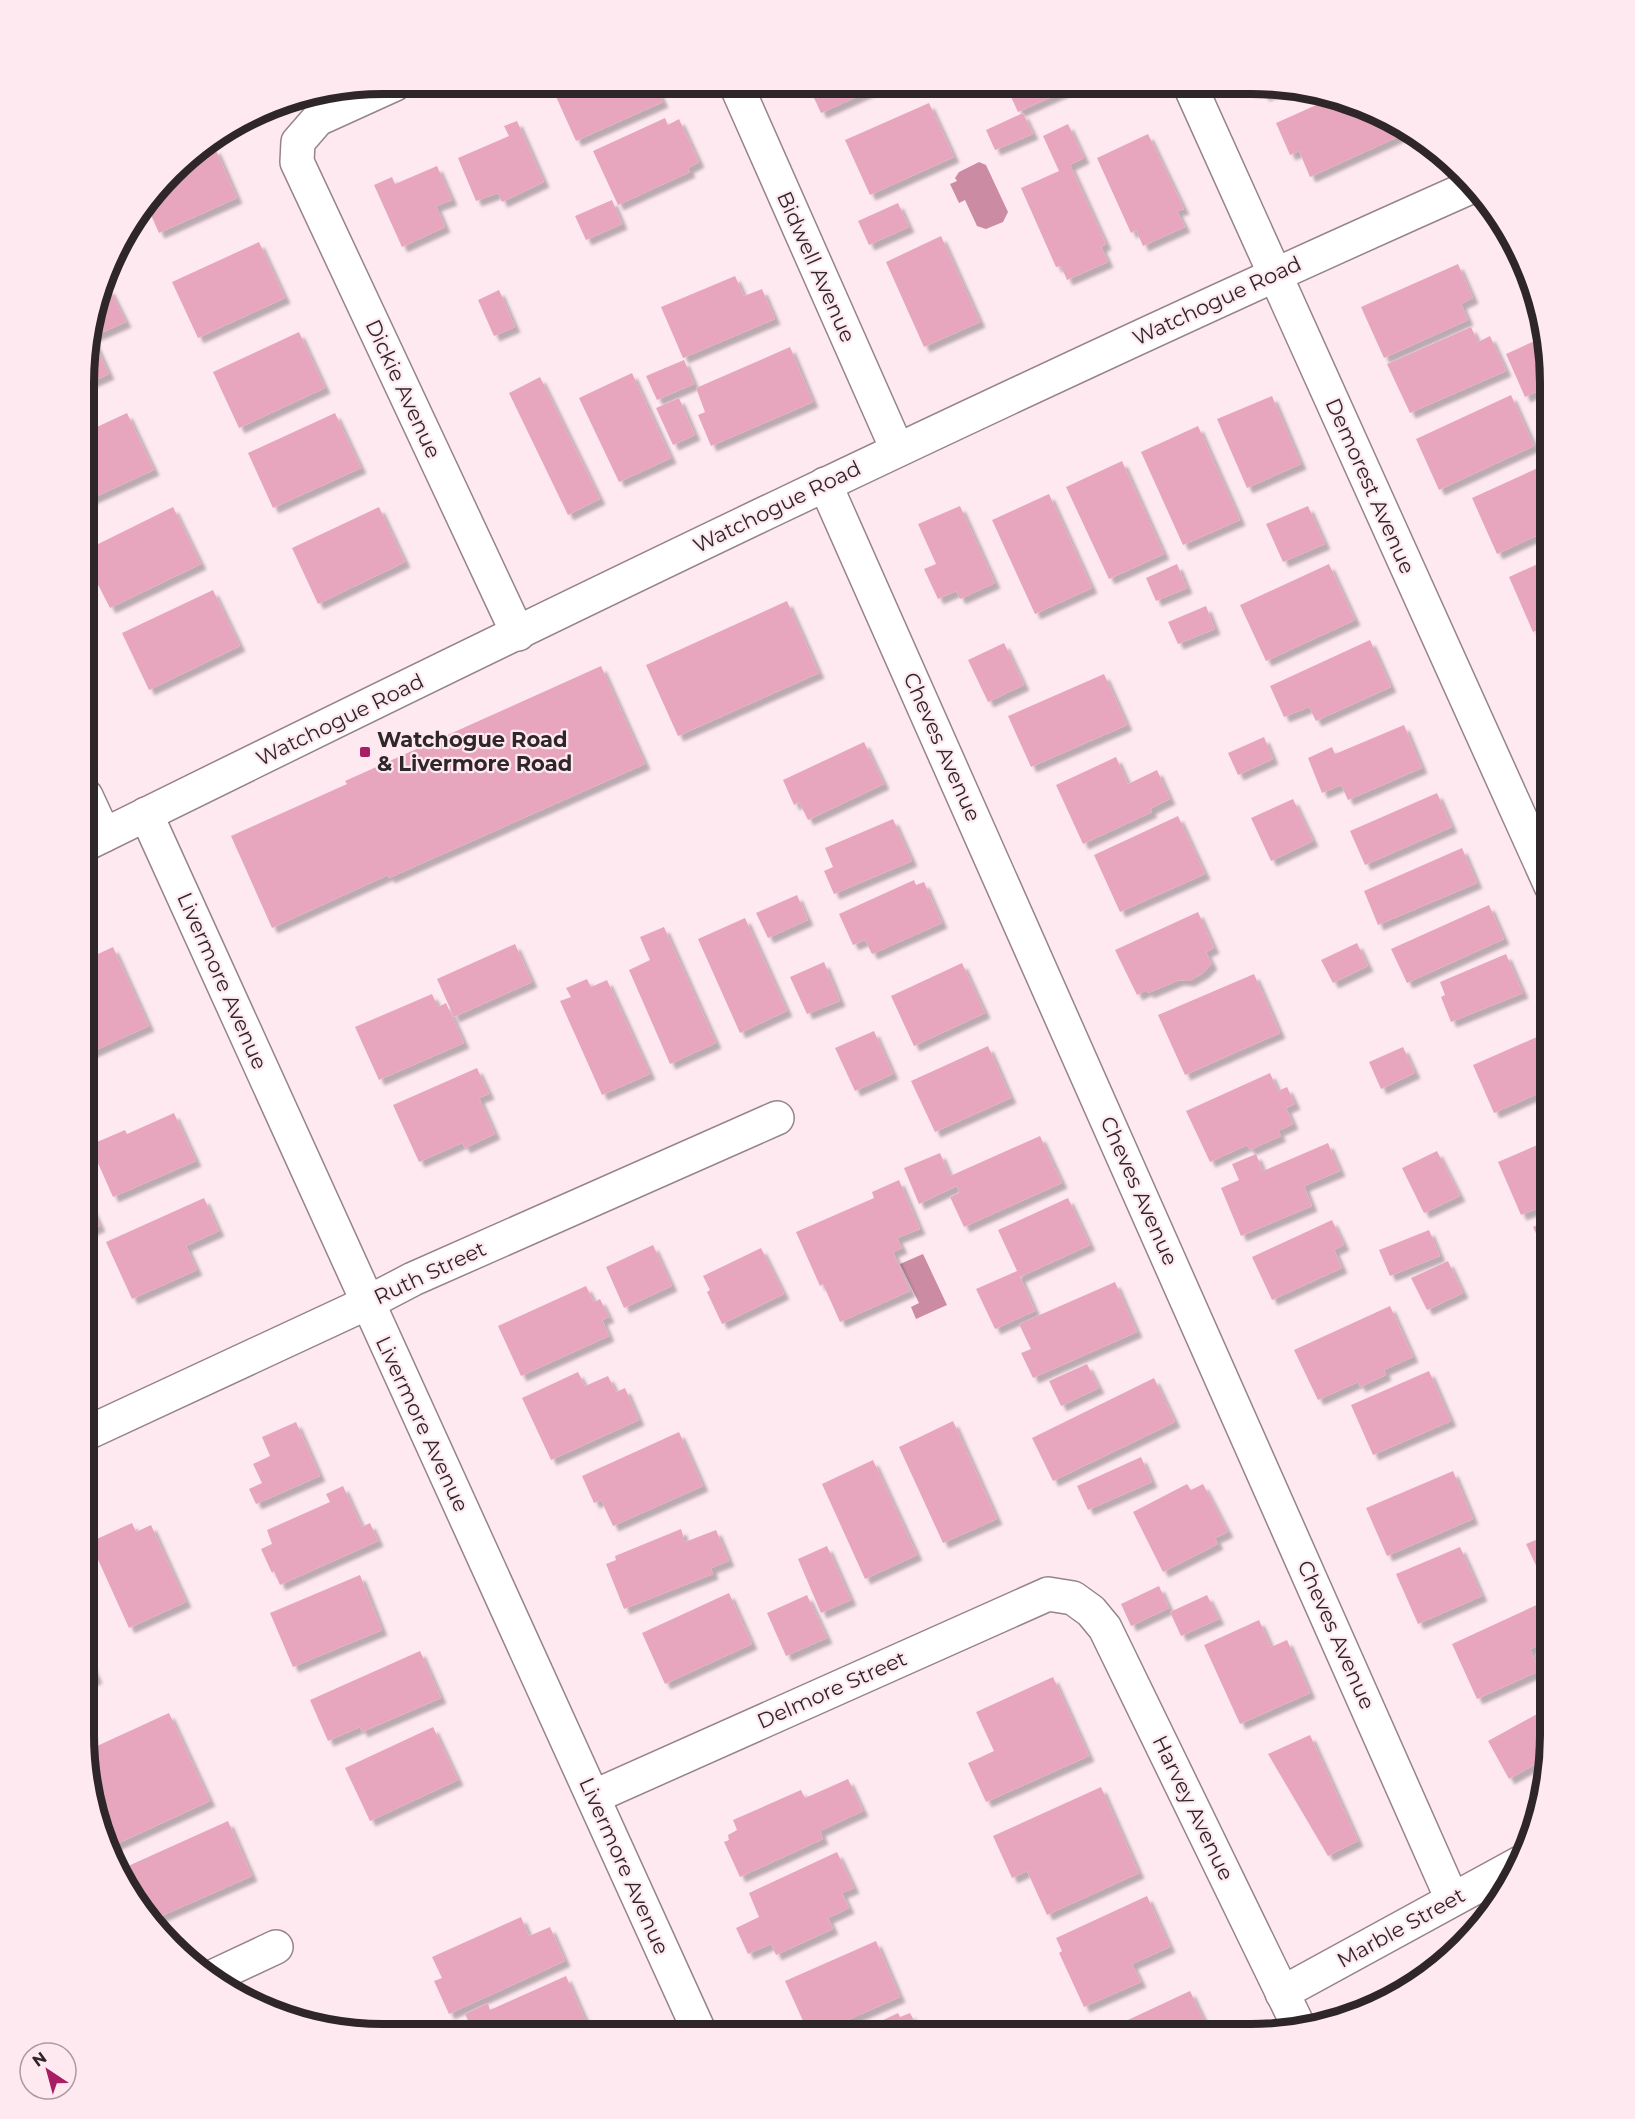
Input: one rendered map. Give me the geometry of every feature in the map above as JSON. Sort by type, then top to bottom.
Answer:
[{"type":"street","name":"Bidwell Avenue","points":[[740,94],[897,449]]},
{"type":"street","name":"Demorest Avenue","points":[[1194,94],[1540,862]]},
{"type":"street","name":"Dickie Avenue","points":[[372,95],[318,119],[298,142],[297,162],[518,634]]},
{"type":"street","name":"Watchogue Road","points":[[95,840],[897,449],[1274,274],[1465,189]]},
{"type":"street","name":"Cheves Avenue","points":[[825,484],[1452,1899]]},
{"type":"street","name":"Livermore Avenue","points":[[146,814],[696,2024]]},
{"type":"street","name":"Ruth Street","points":[[94,1430],[367,1303],[413,1279],[777,1118]]},
{"type":"street","name":"Delmore Street","points":[[593,1797],[1048,1594],[1073,1598]]},
{"type":"street","name":"Harvey Avenue","points":[[1073,1598],[1091,1611],[1105,1628],[1295,2021]]},
{"type":"street","name":"Marble Street","points":[[1282,1993],[1507,1870]]},
{"type":"street","points":[[220,1973],[276,1947]]},
{"type":"shaded area","points":[[979,162],[986,165],[1008,212],[1003,222],[986,229],[977,226],[965,200],[959,203],[950,184],[957,181],[955,178],[959,172]]},
{"type":"shaded area","points":[[923,1254],[947,1305],[916,1319],[911,1307],[919,1303],[900,1264]]},
{"type":"building","points":[[555,94],[659,94],[663,102],[576,141]]},
{"type":"building","points":[[812,94],[863,94],[821,113]]},
{"type":"building","points":[[1010,94],[1058,94],[1018,112]]},
{"type":"building","points":[[929,103],[954,157],[870,195],[845,140]]},
{"type":"building","points":[[1321,103],[1379,124],[1400,136],[1310,177],[1299,151],[1290,155],[1276,123]]},
{"type":"building","points":[[1023,113],[1033,134],[995,150],[986,130]]},
{"type":"building","points":[[665,118],[668,125],[679,119],[699,162],[688,168],[690,172],[618,205],[593,151]]},
{"type":"building","points":[[517,121],[544,182],[502,202],[498,193],[476,201],[458,158],[509,136],[504,126]]},
{"type":"building","points":[[1068,124],[1084,158],[1070,165],[1106,244],[1101,247],[1108,262],[1067,280],[1061,266],[1056,267],[1021,188],[1059,171],[1043,136]]},
{"type":"building","points":[[1148,134],[1184,209],[1177,211],[1185,227],[1143,246],[1136,230],[1131,233],[1097,158]]},
{"type":"building","points":[[215,149],[237,198],[159,233],[150,213],[179,179]]},
{"type":"building","points":[[437,166],[452,200],[436,206],[445,227],[402,247],[374,185],[392,177],[395,184]]},
{"type":"building","points":[[612,200],[622,224],[586,240],[575,216]]},
{"type":"building","points":[[898,203],[909,227],[869,245],[858,221]]},
{"type":"building","points":[[941,236],[980,322],[924,347],[886,262]]},
{"type":"building","points":[[259,242],[285,298],[198,338],[172,282]]},
{"type":"building","points":[[1458,264],[1473,298],[1461,304],[1468,320],[1384,358],[1361,307]]},
{"type":"building","points":[[735,276],[744,296],[762,289],[775,319],[683,358],[661,307]]},
{"type":"building","points":[[110,290],[126,322],[99,334]]},
{"type":"building","points":[[499,290],[515,327],[494,336],[478,300]]},
{"type":"building","points":[[1471,327],[1478,342],[1490,336],[1506,371],[1410,413],[1387,364]]},
{"type":"building","points":[[299,332],[325,388],[239,428],[213,372]]},
{"type":"building","points":[[1537,340],[1540,390],[1525,397],[1506,354]]},
{"type":"building","points":[[790,347],[813,402],[711,446],[698,415],[705,412],[696,388]]},
{"type":"building","points":[[97,348],[109,374],[94,381]]},
{"type":"building","points":[[684,360],[694,384],[657,400],[646,376]]},
{"type":"building","points":[[632,373],[671,458],[619,482],[579,398]]},
{"type":"building","points":[[540,377],[600,499],[568,515],[509,393]]},
{"type":"building","points":[[1511,395],[1534,446],[1439,490],[1416,439]]},
{"type":"building","points":[[1272,396],[1301,464],[1247,488],[1217,419]]},
{"type":"building","points":[[679,398],[695,435],[673,445],[656,408]]},
{"type":"building","points":[[127,413],[154,470],[94,497],[94,428]]},
{"type":"building","points":[[335,413],[361,468],[273,508],[248,453]]},
{"type":"building","points":[[1198,426],[1240,520],[1183,545],[1141,452]]},
{"type":"building","points":[[1122,461],[1164,554],[1109,579],[1066,487]]},
{"type":"building","points":[[1540,467],[1540,534],[1497,554],[1472,498]]},
{"type":"building","points":[[1049,494],[1092,588],[1035,614],[992,520]]},
{"type":"building","points":[[960,506],[995,583],[960,599],[956,591],[938,599],[924,569],[936,564],[918,524]]},
{"type":"building","points":[[1308,506],[1325,544],[1283,562],[1266,524]]},
{"type":"building","points":[[173,507],[201,564],[110,608],[94,577],[94,546]]},
{"type":"building","points":[[379,507],[405,562],[318,604],[292,548]]},
{"type":"building","points":[[1540,563],[1540,629],[1533,632],[1509,577]]},
{"type":"building","points":[[1177,564],[1187,588],[1156,601],[1146,578]]},
{"type":"building","points":[[1329,564],[1355,620],[1266,661],[1240,605]]},
{"type":"building","points":[[213,590],[240,646],[149,690],[122,633]]},
{"type":"building","points":[[787,601],[819,673],[678,736],[646,665]]},
{"type":"building","points":[[1206,606],[1215,629],[1178,644],[1168,622]]},
{"type":"building","points":[[1370,640],[1391,687],[1316,721],[1309,707],[1284,717],[1270,686]]},
{"type":"building","points":[[1004,643],[1024,685],[988,702],[968,660]]},
{"type":"building","points":[[601,666],[645,764],[389,878],[388,875],[272,928],[231,836],[347,784],[345,781]]},
{"type":"building","points":[[1104,674],[1127,725],[1031,767],[1008,716]]},
{"type":"building","points":[[1404,725],[1422,768],[1348,800],[1341,785],[1322,793],[1308,758],[1332,747],[1335,754]]},
{"type":"building","points":[[1264,737],[1273,759],[1238,775],[1228,753]]},
{"type":"building","points":[[864,742],[884,784],[808,820],[799,802],[794,805],[783,780]]},
{"type":"building","points":[[1116,757],[1128,784],[1157,770],[1170,799],[1150,809],[1152,812],[1083,844],[1056,785]]},
{"type":"building","points":[[1437,793],[1452,827],[1365,865],[1350,831]]},
{"type":"building","points":[[1293,799],[1313,841],[1271,861],[1251,818]]},
{"type":"building","points":[[1178,816],[1205,874],[1120,912],[1094,855]]},
{"type":"building","points":[[893,819],[912,861],[834,894],[824,871],[833,867],[825,848]]},
{"type":"building","points":[[1462,848],[1477,883],[1378,925],[1364,891]]},
{"type":"building","points":[[914,880],[916,885],[924,882],[942,923],[872,954],[865,940],[853,945],[839,914]]},
{"type":"building","points":[[797,895],[808,920],[768,938],[756,913]]},
{"type":"building","points":[[1489,905],[1504,939],[1407,983],[1391,949]]},
{"type":"building","points":[[1198,912],[1214,948],[1206,952],[1212,964],[1203,973],[1189,981],[1179,980],[1148,993],[1147,990],[1137,995],[1115,950]]},
{"type":"building","points":[[745,918],[787,1011],[740,1033],[698,939]]},
{"type":"building","points":[[664,927],[716,1043],[670,1064],[629,970],[650,960],[640,937]]},
{"type":"building","points":[[1357,943],[1368,966],[1333,983],[1321,960]]},
{"type":"building","points":[[515,944],[532,982],[454,1017],[437,979]]},
{"type":"building","points":[[113,947],[149,1026],[94,1051],[94,956]]},
{"type":"building","points":[[1506,954],[1523,993],[1451,1022],[1441,997],[1445,995],[1440,982]]},
{"type":"building","points":[[824,962],[840,1001],[807,1014],[790,977]]},
{"type":"building","points":[[962,963],[985,1013],[914,1046],[891,996]]},
{"type":"building","points":[[1254,974],[1280,1033],[1185,1075],[1158,1015]]},
{"type":"building","points":[[587,979],[591,987],[607,980],[650,1074],[602,1095],[560,1001],[571,997],[566,988]]},
{"type":"building","points":[[432,994],[438,1007],[446,1003],[464,1043],[379,1080],[355,1027]]},
{"type":"building","points":[[874,1031],[893,1074],[855,1091],[835,1048]]},
{"type":"building","points":[[1540,1036],[1540,1093],[1494,1113],[1473,1065]]},
{"type":"building","points":[[988,1046],[1011,1098],[935,1132],[911,1081]]},
{"type":"building","points":[[1403,1047],[1415,1073],[1381,1089],[1369,1062]]},
{"type":"building","points":[[477,1068],[489,1094],[479,1098],[495,1134],[465,1148],[462,1143],[419,1162],[393,1105]]},
{"type":"building","points":[[1270,1073],[1278,1091],[1287,1087],[1295,1104],[1286,1108],[1293,1124],[1278,1131],[1281,1136],[1250,1150],[1247,1145],[1210,1162],[1186,1111]]},
{"type":"building","points":[[174,1113],[196,1161],[113,1197],[94,1154],[94,1143],[125,1130],[127,1134]]},
{"type":"building","points":[[1040,1136],[1062,1183],[964,1227],[950,1197],[959,1193],[957,1186],[919,1204],[904,1168],[940,1153],[950,1176]]},
{"type":"building","points":[[1328,1143],[1340,1171],[1304,1186],[1312,1206],[1241,1236],[1221,1188],[1239,1180],[1232,1164],[1256,1154],[1263,1171]]},
{"type":"building","points":[[1540,1144],[1540,1207],[1521,1215],[1498,1162]]},
{"type":"building","points":[[1437,1151],[1460,1196],[1424,1213],[1402,1168]]},
{"type":"building","points":[[899,1180],[920,1229],[897,1238],[902,1248],[893,1252],[910,1291],[840,1322],[823,1284],[820,1286],[796,1232],[874,1198],[872,1192]]},
{"type":"building","points":[[204,1198],[219,1231],[186,1246],[197,1270],[132,1299],[106,1242]]},
{"type":"building","points":[[1068,1198],[1090,1245],[1020,1277],[1035,1311],[995,1329],[976,1289],[1017,1271],[998,1230]]},
{"type":"building","points":[[94,1213],[100,1226],[94,1229]]},
{"type":"building","points":[[1332,1220],[1344,1245],[1334,1250],[1342,1268],[1272,1300],[1252,1257]]},
{"type":"building","points":[[1540,1224],[1540,1242],[1533,1227]]},
{"type":"building","points":[[1429,1230],[1440,1256],[1390,1276],[1379,1250]]},
{"type":"building","points":[[653,1245],[672,1286],[624,1308],[606,1267]]},
{"type":"building","points":[[761,1248],[784,1294],[722,1324],[707,1292],[710,1290],[703,1276]]},
{"type":"building","points":[[1448,1261],[1463,1293],[1427,1310],[1411,1278]]},
{"type":"building","points":[[1115,1282],[1137,1332],[1033,1378],[1021,1353],[1031,1349],[1019,1324]]},
{"type":"building","points":[[586,1286],[594,1302],[600,1299],[609,1317],[602,1320],[609,1336],[521,1376],[498,1326]]},
{"type":"building","points":[[1390,1306],[1413,1357],[1384,1370],[1386,1375],[1360,1387],[1358,1382],[1318,1400],[1294,1350]]},
{"type":"building","points":[[1087,1364],[1099,1388],[1061,1406],[1049,1381]]},
{"type":"building","points":[[1429,1371],[1451,1421],[1373,1455],[1351,1405]]},
{"type":"building","points":[[578,1372],[585,1386],[608,1376],[616,1392],[625,1388],[639,1420],[551,1460],[522,1398]]},
{"type":"building","points":[[1154,1378],[1175,1422],[1053,1481],[1032,1438]]},
{"type":"building","points":[[953,1421],[997,1519],[943,1543],[899,1447]]},
{"type":"building","points":[[296,1422],[320,1476],[256,1504],[249,1489],[262,1483],[253,1464],[270,1456],[262,1437]]},
{"type":"building","points":[[679,1432],[703,1486],[613,1526],[601,1500],[594,1503],[582,1476]]},
{"type":"building","points":[[1141,1457],[1152,1482],[1088,1510],[1077,1486]]},
{"type":"building","points":[[873,1460],[917,1555],[865,1579],[822,1484]]},
{"type":"building","points":[[1453,1471],[1473,1519],[1387,1556],[1366,1508]]},
{"type":"building","points":[[1187,1484],[1191,1490],[1203,1484],[1228,1532],[1215,1538],[1218,1544],[1163,1572],[1133,1512]]},
{"type":"building","points":[[343,1486],[362,1527],[370,1523],[378,1541],[280,1585],[261,1549],[272,1544],[267,1530],[330,1502],[326,1494]]},
{"type":"building","points":[[132,1523],[136,1532],[151,1525],[186,1602],[129,1628],[94,1551],[94,1540]]},
{"type":"building","points":[[681,1529],[685,1542],[716,1530],[729,1561],[711,1568],[713,1574],[624,1609],[606,1564],[616,1560],[615,1556]]},
{"type":"building","points":[[1540,1538],[1540,1574],[1526,1544]]},
{"type":"building","points":[[827,1546],[851,1600],[821,1613],[798,1559]]},
{"type":"building","points":[[1460,1547],[1482,1596],[1418,1624],[1396,1574]]},
{"type":"building","points":[[360,1575],[382,1630],[293,1667],[270,1613]]},
{"type":"building","points":[[1159,1586],[1169,1608],[1131,1626],[1121,1604]]},
{"type":"building","points":[[729,1593],[752,1644],[665,1684],[642,1633]]},
{"type":"building","points":[[807,1595],[827,1638],[786,1656],[767,1613]]},
{"type":"building","points":[[1207,1595],[1219,1619],[1181,1636],[1170,1612]]},
{"type":"building","points":[[1540,1603],[1540,1653],[1537,1646],[1530,1649],[1539,1671],[1477,1699],[1452,1644]]},
{"type":"building","points":[[1259,1620],[1271,1647],[1287,1640],[1310,1693],[1240,1724],[1204,1645]]},
{"type":"building","points":[[420,1651],[441,1698],[362,1732],[360,1727],[328,1741],[310,1700]]},
{"type":"building","points":[[1053,1677],[1089,1756],[986,1802],[968,1763],[994,1751],[976,1712]]},
{"type":"building","points":[[1540,1712],[1539,1762],[1509,1779],[1488,1741]]},
{"type":"building","points":[[169,1713],[210,1801],[116,1844],[104,1810],[95,1747]]},
{"type":"building","points":[[433,1727],[458,1780],[370,1821],[345,1768]]},
{"type":"building","points":[[1310,1735],[1358,1841],[1328,1856],[1268,1754]]},
{"type":"building","points":[[848,1779],[863,1811],[820,1831],[823,1839],[740,1877],[724,1842],[729,1840],[728,1835],[737,1830],[733,1820],[801,1790],[805,1798]]},
{"type":"building","points":[[1101,1787],[1139,1873],[1047,1915],[1027,1871],[1012,1878],[993,1836]]},
{"type":"building","points":[[228,1821],[252,1876],[159,1917],[126,1867]]},
{"type":"building","points":[[837,1852],[854,1888],[842,1893],[849,1908],[828,1918],[833,1929],[776,1955],[771,1944],[748,1954],[736,1928],[759,1917],[749,1893]]},
{"type":"building","points":[[1147,1896],[1170,1947],[1132,1964],[1141,1982],[1084,2007],[1059,1953],[1062,1951],[1056,1938]]},
{"type":"building","points":[[521,1917],[529,1936],[550,1927],[565,1961],[449,2014],[434,1981],[442,1978],[432,1957]]},
{"type":"building","points":[[876,1941],[900,1997],[839,2024],[804,2024],[785,1981]]},
{"type":"building","points":[[566,1976],[587,2024],[470,2024],[465,2014],[488,2003],[490,2010]]},
{"type":"building","points":[[1190,1991],[1206,2024],[1119,2024]]},
{"type":"building","points":[[898,2013],[900,2017],[910,2013],[916,2024],[875,2024]]},
{"type":"place","name":"Watchogue Road & Livermore Road","points":[[365,752]]}]
